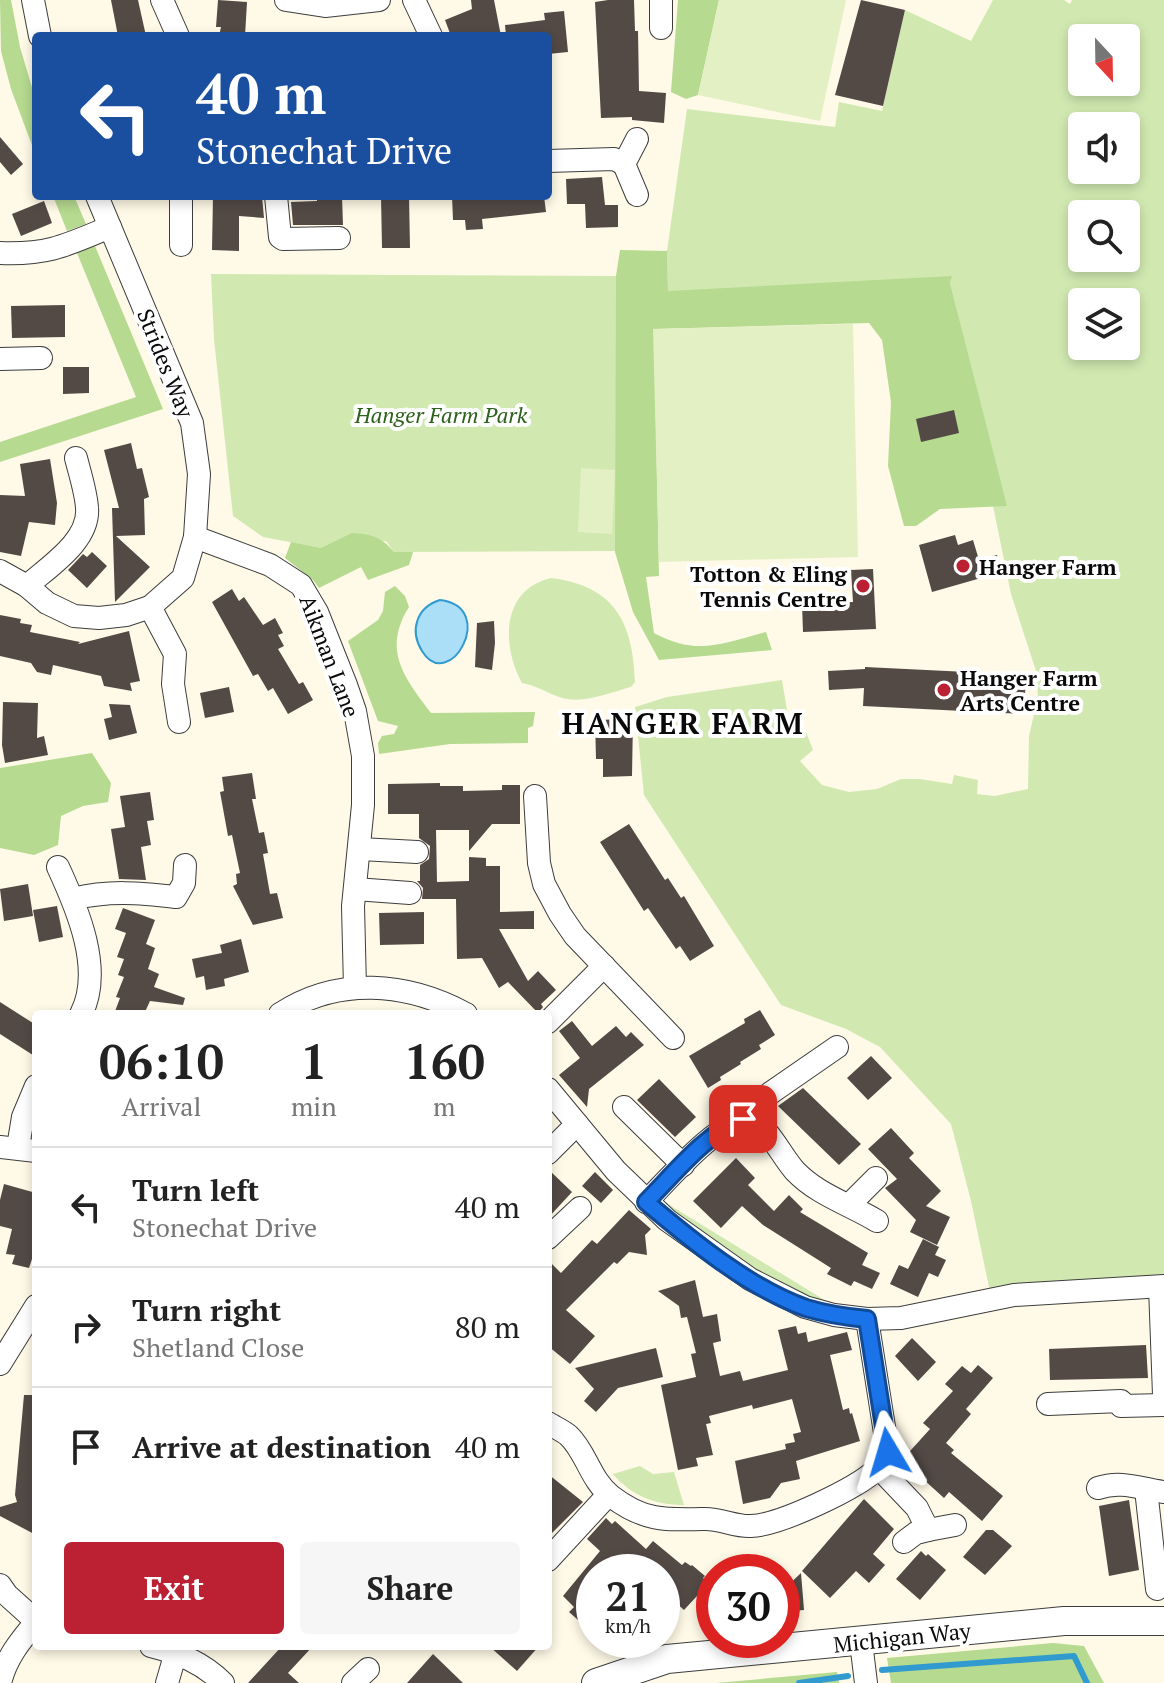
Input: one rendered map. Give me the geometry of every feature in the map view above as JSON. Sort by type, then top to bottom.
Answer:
[{"type":"street","points":[[33,0],[39,32]]},
{"type":"street","points":[[162,0],[176,32]]},
{"type":"street","points":[[286,0],[325,6],[379,0]]},
{"type":"street","points":[[414,0],[429,32]]},
{"type":"street","points":[[661,0],[661,28]]},
{"type":"street","points":[[624,164],[637,139]]},
{"type":"street","points":[[552,161],[614,159],[624,164],[637,195]]},
{"type":"street","name":"Strides Way","points":[[99,200],[192,423],[199,474],[195,537],[183,578],[150,607]]},
{"type":"street","points":[[181,200],[181,245]]},
{"type":"street","points":[[276,200],[280,237],[283,239],[339,238]]},
{"type":"street","points":[[0,253],[31,254],[55,250],[110,227]]},
{"type":"street","points":[[0,359],[41,358]]},
{"type":"street","points":[[27,586],[78,538],[86,523],[87,509],[76,458]]},
{"type":"street","name":"Aikman Lane","points":[[195,537],[270,565],[288,574],[308,593],[355,711],[363,756],[353,944],[355,988]]},
{"type":"street","points":[[0,571],[27,586],[47,603],[74,616],[99,618],[126,615],[150,607],[175,654],[173,684],[179,722]]},
{"type":"street","points":[[535,796],[537,850],[544,884],[567,927],[673,1038]]},
{"type":"street","points":[[360,849],[417,852]]},
{"type":"street","points":[[73,899],[98,893],[124,892],[176,897],[184,883],[185,865]]},
{"type":"street","points":[[58,867],[73,899],[87,951],[90,983],[82,1010]]},
{"type":"street","points":[[355,889],[410,893]]},
{"type":"street","points":[[552,1018],[604,966]]},
{"type":"street","points":[[288,1010],[317,996],[369,987],[412,991],[458,1010]]},
{"type":"street","points":[[750,1119],[752,1109],[759,1101],[837,1047]]},
{"type":"street","points":[[552,1094],[646,1202],[690,1238],[776,1295],[805,1307],[867,1319],[901,1318],[1014,1295],[1162,1286],[1164,1395]]},
{"type":"street","points":[[18,1148],[23,1117],[32,1096]]},
{"type":"street","points":[[624,1107],[683,1165]]},
{"type":"street","points":[[646,1202],[733,1122],[750,1119],[761,1124],[803,1179],[821,1193],[877,1221]]},
{"type":"street","points":[[552,1149],[577,1124]]},
{"type":"street","points":[[849,1205],[876,1178]]},
{"type":"street","points":[[552,1234],[580,1208]]},
{"type":"street","points":[[0,1364],[32,1312]]},
{"type":"street","points":[[552,1425],[569,1436],[608,1495],[654,1518],[721,1520],[747,1527],[765,1525],[854,1484],[878,1467],[888,1452],[867,1319]]},
{"type":"street","points":[[1048,1404],[1121,1401],[1121,1406],[1164,1405]]},
{"type":"street","points":[[878,1467],[917,1508],[928,1530]]},
{"type":"street","points":[[1098,1488],[1118,1484],[1155,1491],[1157,1589]]},
{"type":"street","points":[[552,1556],[608,1495]]},
{"type":"street","points":[[904,1542],[916,1533],[955,1525]]},
{"type":"street","points":[[0,1585],[32,1617]]},
{"type":"street","name":"Michigan Way","points":[[596,1683],[667,1659],[1064,1621],[1164,1621]]},
{"type":"street","points":[[0,1683],[4,1667],[32,1626]]},
{"type":"street","points":[[861,1642],[866,1683]]},
{"type":"street","points":[[168,1650],[212,1672],[223,1683]]},
{"type":"street","points":[[167,1683],[176,1652]]},
{"type":"green space","points":[[0,0],[11,0],[32,88],[32,145],[11,89],[1,51]]},
{"type":"green space","points":[[678,0],[719,0],[698,95],[686,99],[671,92]]},
{"type":"green space","points":[[719,0],[846,0],[820,121],[698,95]]},
{"type":"green space","points":[[993,0],[1064,0],[1070,4],[1072,0],[1164,0],[1164,1274],[990,1292],[951,1124],[880,1047],[846,1029],[781,1005],[644,795],[635,707],[667,697],[782,680],[791,734],[806,732],[813,750],[800,761],[822,785],[849,792],[877,789],[901,779],[952,784],[954,775],[978,780],[977,794],[995,796],[1028,789],[1029,736],[1038,697],[1036,671],[1011,594],[993,506],[1006,506],[951,277],[668,292],[667,251],[687,109],[835,127],[839,102],[882,111],[905,10],[971,41]]},
{"type":"green space","points":[[55,200],[76,200],[86,224],[67,231]]},
{"type":"green space","points":[[95,246],[163,409],[0,462],[0,442],[136,397],[77,253]]},
{"type":"green space","points":[[620,250],[667,251],[668,291],[952,276],[950,283],[1007,506],[940,509],[916,526],[904,526],[888,466],[891,402],[882,340],[869,323],[654,329],[659,576],[646,577],[654,633],[683,644],[709,646],[766,632],[772,650],[659,660],[633,612],[615,552],[616,276]]},
{"type":"green space","name":"Hanger Farm Park","points":[[211,274],[616,276],[616,551],[394,552],[386,541],[321,548],[263,537],[233,516],[214,339]]},
{"type":"green space","points":[[853,324],[858,557],[659,562],[653,329]]},
{"type":"green space","points":[[581,468],[615,470],[612,534],[578,532]]},
{"type":"green space","points":[[352,533],[376,537],[394,552],[413,552],[409,565],[368,580],[361,567],[319,588],[285,558],[291,542],[321,548]]},
{"type":"green space","points":[[551,578],[590,589],[605,598],[616,610],[630,641],[635,682],[631,687],[577,700],[559,697],[522,683],[515,669],[509,637],[514,607],[522,594],[534,584]]},
{"type":"green space","points":[[395,586],[405,596],[409,607],[397,637],[400,663],[412,687],[431,713],[535,712],[533,726],[528,728],[528,743],[450,744],[379,754],[378,743],[382,736],[394,734],[398,726],[378,721],[348,641],[378,620],[383,611],[385,592]]},
{"type":"green space","points":[[92,753],[111,783],[108,802],[83,806],[61,816],[58,845],[34,855],[0,848],[0,768]]},
{"type":"green space","points":[[668,1204],[831,1304],[783,1290],[670,1209]]},
{"type":"green space","points":[[640,1466],[653,1474],[674,1472],[684,1505],[645,1498],[613,1474]]},
{"type":"green space","points":[[1053,1643],[1084,1646],[1104,1683],[891,1683],[887,1658]]},
{"type":"green space","points":[[837,1672],[839,1683],[716,1683]]},
{"type":"water","points":[[440,600],[457,606],[466,617],[467,631],[463,645],[455,656],[444,663],[433,662],[422,651],[416,635],[421,614]]},
{"type":"building","points":[[111,0],[138,0],[145,32],[117,32]]},
{"type":"building","points":[[218,0],[247,2],[245,32],[220,32],[221,27],[216,27]]},
{"type":"building","points":[[471,0],[494,0],[500,32],[450,32],[445,20],[472,9]]},
{"type":"building","points":[[634,0],[639,91],[666,93],[664,123],[632,120],[632,117],[601,118],[595,2]]},
{"type":"building","points":[[861,0],[905,10],[883,106],[835,95]]},
{"type":"building","points":[[564,11],[568,52],[552,54],[552,32],[506,32],[505,25],[545,20],[544,13]]},
{"type":"building","points":[[0,137],[23,164],[11,175],[0,162]]},
{"type":"building","points":[[602,177],[605,205],[618,205],[618,227],[586,228],[585,204],[567,204],[566,179]]},
{"type":"building","points":[[213,200],[262,200],[264,218],[239,216],[239,251],[212,250]]},
{"type":"building","points":[[342,200],[343,225],[293,225],[291,202]]},
{"type":"building","points":[[381,200],[409,200],[410,248],[382,248]]},
{"type":"building","points":[[452,200],[544,200],[546,212],[482,219],[483,229],[466,230],[465,220],[453,220]]},
{"type":"building","points":[[44,201],[52,223],[21,236],[12,214]]},
{"type":"building","points":[[65,305],[65,337],[12,338],[11,306]]},
{"type":"building","points":[[63,367],[89,367],[89,393],[63,394]]},
{"type":"building","points":[[954,410],[959,433],[921,442],[916,419]]},
{"type":"building","points":[[131,443],[137,469],[142,468],[149,497],[144,499],[145,535],[116,536],[150,567],[115,602],[112,508],[119,508],[104,450]]},
{"type":"building","points":[[50,459],[57,503],[55,525],[29,522],[21,556],[0,552],[0,495],[25,496],[20,464]]},
{"type":"building","name":"Hanger Farm","points":[[955,535],[958,545],[973,540],[979,560],[997,555],[1002,572],[932,592],[919,545]]},
{"type":"building","points":[[92,552],[107,566],[87,588],[68,570],[83,554],[87,557]]},
{"type":"building","name":"Totton & Eling Tennis Centre","points":[[873,569],[876,629],[803,632],[802,604],[853,602],[851,570]]},
{"type":"building","points":[[232,589],[239,601],[244,597],[263,625],[275,618],[283,633],[278,635],[284,646],[278,649],[299,684],[303,682],[313,700],[288,714],[273,688],[268,691],[258,674],[253,676],[212,602]]},
{"type":"building","points":[[0,615],[21,619],[20,623],[32,625],[30,632],[80,642],[78,644],[129,631],[140,681],[130,683],[132,691],[104,686],[101,676],[53,665],[51,675],[37,672],[31,663],[0,656]]},
{"type":"building","points":[[494,621],[492,670],[475,667],[477,623]]},
{"type":"building","name":"Hanger Farm Arts Centre","points":[[865,667],[1026,675],[1024,714],[863,706],[864,688],[829,690],[828,671]]},
{"type":"building","points":[[229,687],[234,712],[205,718],[200,693]]},
{"type":"building","points":[[3,702],[38,703],[37,738],[44,736],[48,755],[5,763],[2,745]]},
{"type":"building","points":[[109,704],[130,705],[137,733],[109,740],[104,719],[112,717]]},
{"type":"building","points":[[633,719],[632,776],[603,777],[603,759],[596,759],[595,720]]},
{"type":"building","points":[[252,773],[256,799],[252,799],[259,833],[264,832],[268,853],[263,854],[270,894],[277,893],[283,918],[253,925],[233,886],[237,884],[236,874],[240,873],[232,835],[228,836],[220,792],[224,791],[222,777]]},
{"type":"building","points":[[440,783],[440,786],[463,786],[463,791],[502,790],[502,785],[520,785],[520,824],[492,824],[469,851],[469,830],[436,830],[437,882],[469,881],[469,857],[486,858],[486,866],[500,866],[500,912],[534,911],[534,929],[499,929],[528,981],[538,971],[556,990],[541,1004],[540,1010],[535,1010],[508,982],[499,988],[482,958],[457,959],[456,899],[422,899],[423,888],[417,881],[420,881],[420,865],[429,859],[430,846],[419,838],[419,814],[388,814],[388,784]]},
{"type":"building","points":[[150,792],[154,820],[147,821],[151,845],[141,847],[146,880],[119,879],[111,829],[125,827],[120,796]]},
{"type":"building","points":[[629,824],[665,880],[668,878],[681,898],[684,896],[714,946],[690,961],[680,946],[676,949],[648,908],[644,911],[600,842]]},
{"type":"building","points":[[28,884],[33,916],[4,921],[0,889]]},
{"type":"building","points":[[57,906],[63,937],[39,942],[33,910]]},
{"type":"building","points":[[123,908],[155,920],[146,944],[155,948],[148,969],[159,974],[154,987],[185,998],[183,1005],[150,1001],[146,1010],[116,1010],[120,998],[116,997],[124,977],[118,975],[124,959],[117,957],[126,933],[115,929]]},
{"type":"building","points":[[424,912],[424,944],[380,945],[379,913]]},
{"type":"building","points":[[241,939],[249,972],[224,979],[225,986],[206,990],[204,976],[196,978],[192,959],[222,953],[220,945]]},
{"type":"building","points":[[0,1002],[32,1022],[32,1054],[0,1034]]},
{"type":"building","points":[[760,1010],[775,1035],[708,1088],[689,1056],[745,1023],[744,1019]]},
{"type":"building","points":[[572,1021],[592,1046],[616,1026],[626,1037],[631,1032],[644,1045],[589,1089],[587,1107],[559,1075],[580,1058],[559,1031]]},
{"type":"building","points":[[871,1056],[892,1078],[868,1100],[847,1078]]},
{"type":"building","points":[[659,1079],[696,1117],[675,1137],[637,1100]]},
{"type":"building","points":[[803,1088],[861,1144],[839,1165],[778,1106]]},
{"type":"building","points":[[891,1128],[914,1153],[909,1158],[941,1191],[926,1206],[950,1217],[937,1245],[910,1232],[916,1220],[885,1188],[897,1179],[868,1149]]},
{"type":"building","points":[[736,1158],[755,1178],[748,1185],[774,1211],[789,1195],[803,1209],[800,1212],[868,1253],[862,1265],[880,1273],[872,1289],[854,1281],[851,1286],[827,1274],[831,1268],[763,1225],[742,1206],[721,1228],[693,1201]]},
{"type":"building","points":[[595,1172],[613,1190],[601,1203],[582,1186]]},
{"type":"building","points":[[552,1173],[572,1192],[552,1214]]},
{"type":"building","points":[[4,1184],[32,1192],[32,1259],[29,1268],[12,1264],[15,1255],[6,1254],[12,1229],[0,1226],[0,1200]]},
{"type":"building","points":[[629,1210],[651,1229],[645,1235],[647,1255],[629,1252],[617,1264],[614,1262],[566,1310],[595,1336],[570,1364],[552,1349],[552,1264],[561,1273],[592,1240],[597,1244]]},
{"type":"building","points":[[923,1239],[939,1247],[935,1255],[946,1260],[938,1277],[929,1273],[918,1297],[890,1284],[899,1265],[908,1269]]},
{"type":"building","points":[[695,1280],[703,1317],[717,1314],[721,1341],[713,1343],[720,1376],[740,1371],[743,1381],[788,1370],[778,1330],[796,1326],[798,1334],[806,1332],[808,1342],[847,1332],[852,1350],[830,1355],[843,1410],[849,1408],[852,1413],[860,1441],[796,1461],[800,1479],[781,1483],[770,1498],[743,1504],[735,1461],[786,1449],[785,1444],[795,1442],[793,1434],[801,1432],[792,1399],[709,1416],[711,1423],[706,1424],[713,1455],[696,1458],[698,1466],[678,1470],[661,1385],[696,1377],[691,1354],[696,1353],[687,1317],[681,1318],[679,1306],[658,1291]]},
{"type":"building","points":[[912,1338],[936,1362],[918,1381],[895,1356]]},
{"type":"building","points":[[1146,1345],[1148,1378],[1050,1380],[1049,1349]]},
{"type":"building","points":[[656,1348],[663,1377],[618,1388],[596,1412],[584,1401],[594,1389],[575,1368]]},
{"type":"building","points":[[978,1365],[993,1378],[966,1409],[971,1414],[946,1443],[954,1450],[951,1453],[1003,1496],[982,1521],[949,1492],[944,1498],[902,1460],[930,1429],[923,1423],[953,1391],[945,1384],[962,1366],[971,1373]]},
{"type":"building","points":[[24,1395],[32,1395],[32,1533],[0,1516],[0,1507],[17,1502],[15,1495]]},
{"type":"building","points":[[552,1477],[583,1502],[552,1533]]},
{"type":"building","points":[[864,1499],[894,1529],[873,1554],[885,1565],[869,1583],[856,1571],[830,1598],[802,1571]]},
{"type":"building","points":[[1129,1500],[1139,1570],[1109,1576],[1099,1506]]},
{"type":"building","points":[[606,1518],[612,1524],[615,1521],[646,1549],[653,1541],[669,1554],[598,1554],[600,1551],[587,1539]]},
{"type":"building","points":[[986,1530],[993,1530],[1012,1546],[985,1575],[963,1557]]},
{"type":"building","points":[[921,1551],[946,1570],[920,1600],[896,1579]]},
{"type":"building","points":[[685,1562],[696,1568],[696,1597],[684,1610],[680,1606],[680,1563]]},
{"type":"building","points":[[800,1574],[804,1610],[800,1610]]},
{"type":"building","points":[[576,1580],[576,1618],[569,1612],[574,1607],[563,1596]]},
{"type":"building","points":[[278,1650],[309,1650],[288,1673],[299,1683],[248,1683]]},
{"type":"building","points":[[493,1650],[535,1650],[517,1671]]},
{"type":"building","points":[[433,1654],[463,1683],[407,1683]]},
{"type":"waterway","points":[[882,1670],[1074,1656],[1087,1683]]},
{"type":"waterway","points":[[799,1683],[848,1676]]},
{"type":"place","name":"Hanger Farm","points":[[963,566]]},
{"type":"place","name":"Totton & Eling Tennis Centre","points":[[863,586]]},
{"type":"place","name":"Hanger Farm Arts Centre","points":[[944,690]]},
{"type":"district","name":"HANGER FARM","points":[[683,723]]},
{"type":"route","points":[[743,1119],[733,1122],[706,1143],[646,1202],[690,1238],[776,1295],[834,1315],[867,1319],[888,1452]]}]
